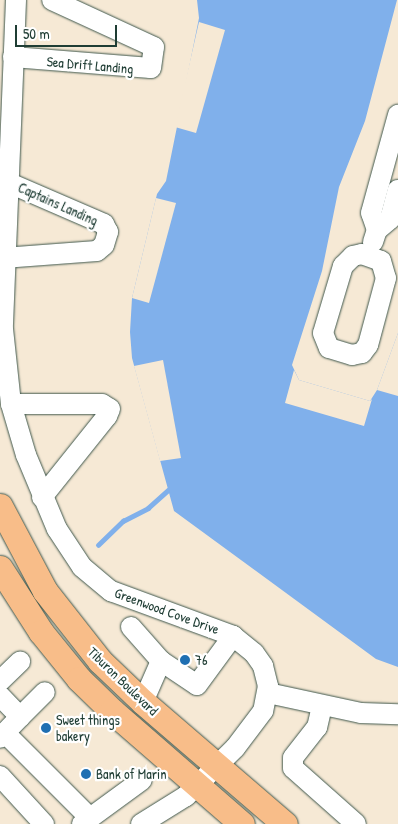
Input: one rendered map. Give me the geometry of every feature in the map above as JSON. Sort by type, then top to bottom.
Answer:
[{"type":"main road","name":"Tiburon Boulevard","points":[[0,506],[30,566],[62,615],[100,661],[143,702],[285,824]]},
{"type":"main road","name":"Tiburon Boulevard","points":[[0,568],[41,632],[79,679],[242,824]]},
{"type":"street","name":"Greenwood Cove Drive","points":[[16,0],[3,258],[3,329],[11,404],[42,497],[71,553],[96,581],[128,598],[233,636],[259,660],[267,680],[268,693]]},
{"type":"street","name":"Sea Drift Landing","points":[[13,57],[151,68],[154,47],[52,0]]},
{"type":"street","points":[[370,255],[376,230],[371,213],[398,116]]},
{"type":"street","name":"Captains Landing","points":[[3,258],[97,251],[104,246],[108,232],[104,224],[7,182]]},
{"type":"street","points":[[376,230],[390,219],[398,190]]},
{"type":"street","points":[[370,255],[384,265],[386,282],[368,345],[362,353],[352,355],[329,348],[324,333],[343,266],[353,256],[370,255]]},
{"type":"street","points":[[11,404],[102,404],[110,409],[107,416],[42,497]]},
{"type":"street","points":[[131,627],[161,661],[197,685],[233,636]]},
{"type":"street","points":[[143,702],[161,661]]},
{"type":"street","points":[[0,681],[20,662]]},
{"type":"street","points":[[45,692],[2,736],[86,821],[142,780]]},
{"type":"street","points":[[141,824],[176,803],[218,766],[259,719],[268,693],[322,706],[376,714],[398,714]]},
{"type":"street","points":[[0,696],[20,718]]},
{"type":"street","points":[[322,706],[317,727],[292,758],[293,768],[356,824]]},
{"type":"street","points":[[0,776],[44,824]]},
{"type":"water","points":[[197,0],[397,0],[365,121],[339,187],[322,271],[292,365],[299,380],[370,401],[377,390],[398,333],[398,667],[376,659],[174,511],[132,358],[130,332],[132,298],[157,194],[166,181],[199,18]]},
{"type":"pier","points":[[199,22],[225,30],[196,133],[175,127]]},
{"type":"pier","points":[[156,198],[176,203],[149,303],[132,298]]},
{"type":"pier","points":[[398,333],[398,396],[377,390]]},
{"type":"pier","points":[[163,360],[181,458],[160,461],[134,366]]},
{"type":"pier","points":[[294,370],[299,380],[370,401],[372,399],[364,426],[285,403]]},
{"type":"waterway","points":[[98,545],[123,521],[148,508],[168,490]]},
{"type":"place","name":"76","points":[[185,660]]},
{"type":"place","name":"Sweet things bakery","points":[[46,728]]},
{"type":"place","name":"Bank of Marin","points":[[86,774]]}]
